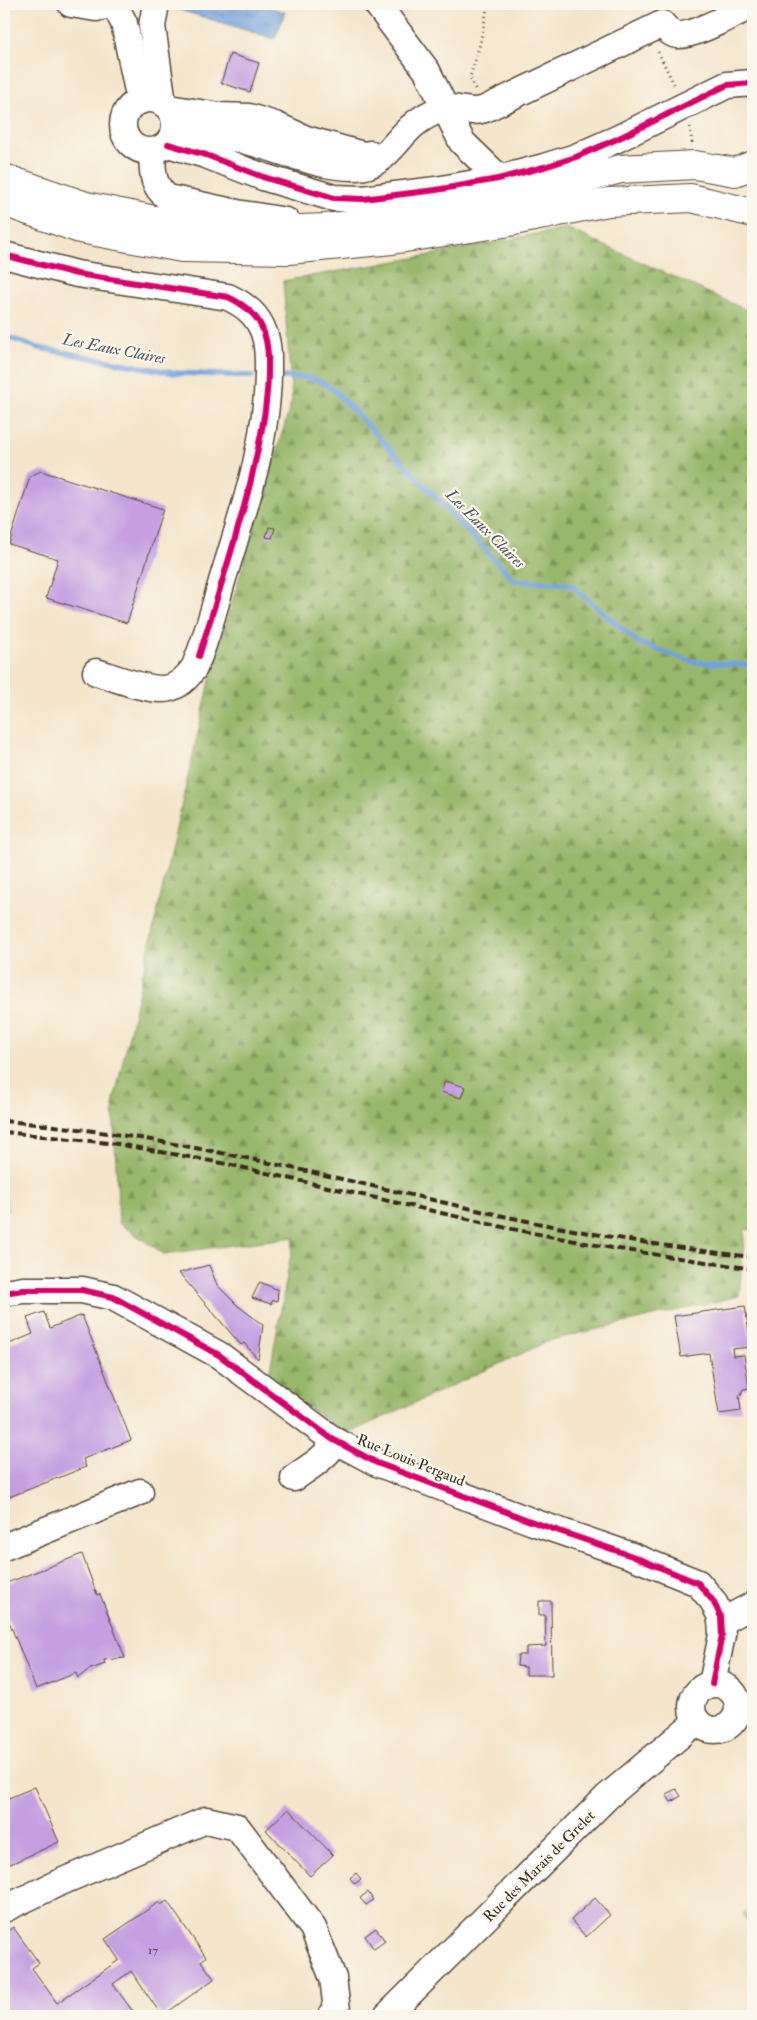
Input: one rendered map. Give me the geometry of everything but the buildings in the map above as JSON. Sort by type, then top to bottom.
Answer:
[{"type":"main road","points":[[4,178],[86,206],[189,227],[275,230],[326,228],[460,211],[620,169],[695,165],[736,172],[753,165]]},
{"type":"main road","points":[[4,202],[80,229],[182,248],[289,250],[392,240],[504,223],[608,202],[691,198],[753,213]]},
{"type":"street","points":[[72,4],[96,8],[114,4],[124,23],[158,104],[174,116],[176,124],[165,143],[153,178],[159,191],[168,198],[237,213],[326,228]]},
{"type":"street","points":[[156,4],[152,26],[158,104]]},
{"type":"street","points":[[377,4],[427,72],[447,108],[454,129],[462,142],[494,172],[498,179]]},
{"type":"street","points":[[395,145],[372,154],[363,155],[306,139],[275,125],[249,117],[219,116],[158,104],[126,112],[123,129],[128,142],[146,152],[190,132],[243,140],[319,164],[354,168],[374,163],[384,157],[419,121],[447,108],[467,112],[485,109],[663,14],[669,32],[676,35],[690,34],[753,5]]},
{"type":"street","points":[[165,143],[206,155],[263,177],[334,198],[363,200],[498,179],[544,167],[617,139],[727,85],[753,82]]},
{"type":"street","points":[[4,255],[77,274],[228,297],[243,304],[255,316],[264,333],[268,353],[268,388],[263,430],[243,512],[194,668],[186,679],[175,686],[163,689],[96,672]]},
{"type":"street","name":"Rue Louis Pergaud","points":[[4,1293],[23,1290],[82,1290],[113,1297],[218,1356],[332,1440],[377,1462],[698,1582],[714,1601],[721,1617],[722,1635],[712,1684]]},
{"type":"street","points":[[294,1478],[328,1452],[332,1440]]},
{"type":"street","points":[[4,1547],[140,1492]]},
{"type":"street","points":[[721,1622],[753,1605]]},
{"type":"street","points":[[712,1684],[727,1688],[733,1693],[745,1720],[718,1730],[705,1728],[697,1722],[692,1709],[692,1702],[700,1690],[712,1684]]},
{"type":"street","name":"Rue des Marais de Grelet","points":[[387,2016],[607,1797],[697,1722]]},
{"type":"street","points":[[4,1909],[54,1884],[206,1820],[237,1827],[313,1928],[333,1978],[337,2010],[331,2016]]},
{"type":"path","points":[[485,109],[470,77],[480,44],[488,4]]},
{"type":"green space","points":[[566,228],[753,313],[753,1230],[745,1229],[739,1296],[551,1340],[347,1434],[268,1381],[294,1237],[164,1254],[119,1223],[113,1105],[214,663],[292,400],[283,281],[425,256]]},
{"type":"green space","points":[[753,1908],[753,1933],[743,1914]]},
{"type":"water","points":[[175,4],[259,4],[285,12],[275,39],[173,8]]},
{"type":"waterway","name":"Les Eaux Claires","points":[[4,336],[39,348],[174,373],[252,376]]},
{"type":"waterway","name":"Les Eaux Claires","points":[[283,377],[310,378],[322,382],[335,391],[514,580],[570,584],[639,643],[693,662],[753,665]]},
{"type":"railway","points":[[4,1121],[68,1128],[194,1148],[257,1160],[508,1217],[599,1235],[753,1257]]},
{"type":"railway","points":[[4,1132],[118,1144],[227,1164],[507,1228],[612,1248],[753,1269]]},
{"type":"cycle path","points":[[168,144],[206,155],[263,177],[334,198],[363,199],[436,190],[498,179],[544,167],[576,157],[617,139],[727,85],[753,83]]},
{"type":"cycle path","points":[[4,255],[77,274],[228,297],[250,311],[264,333],[268,359],[266,402],[262,428],[239,525],[199,656]]},
{"type":"cycle path","points":[[4,1293],[23,1290],[82,1290],[113,1297],[219,1355],[332,1439],[377,1463],[533,1522],[632,1556],[698,1583],[713,1601],[721,1617],[722,1635],[712,1684]]}]
